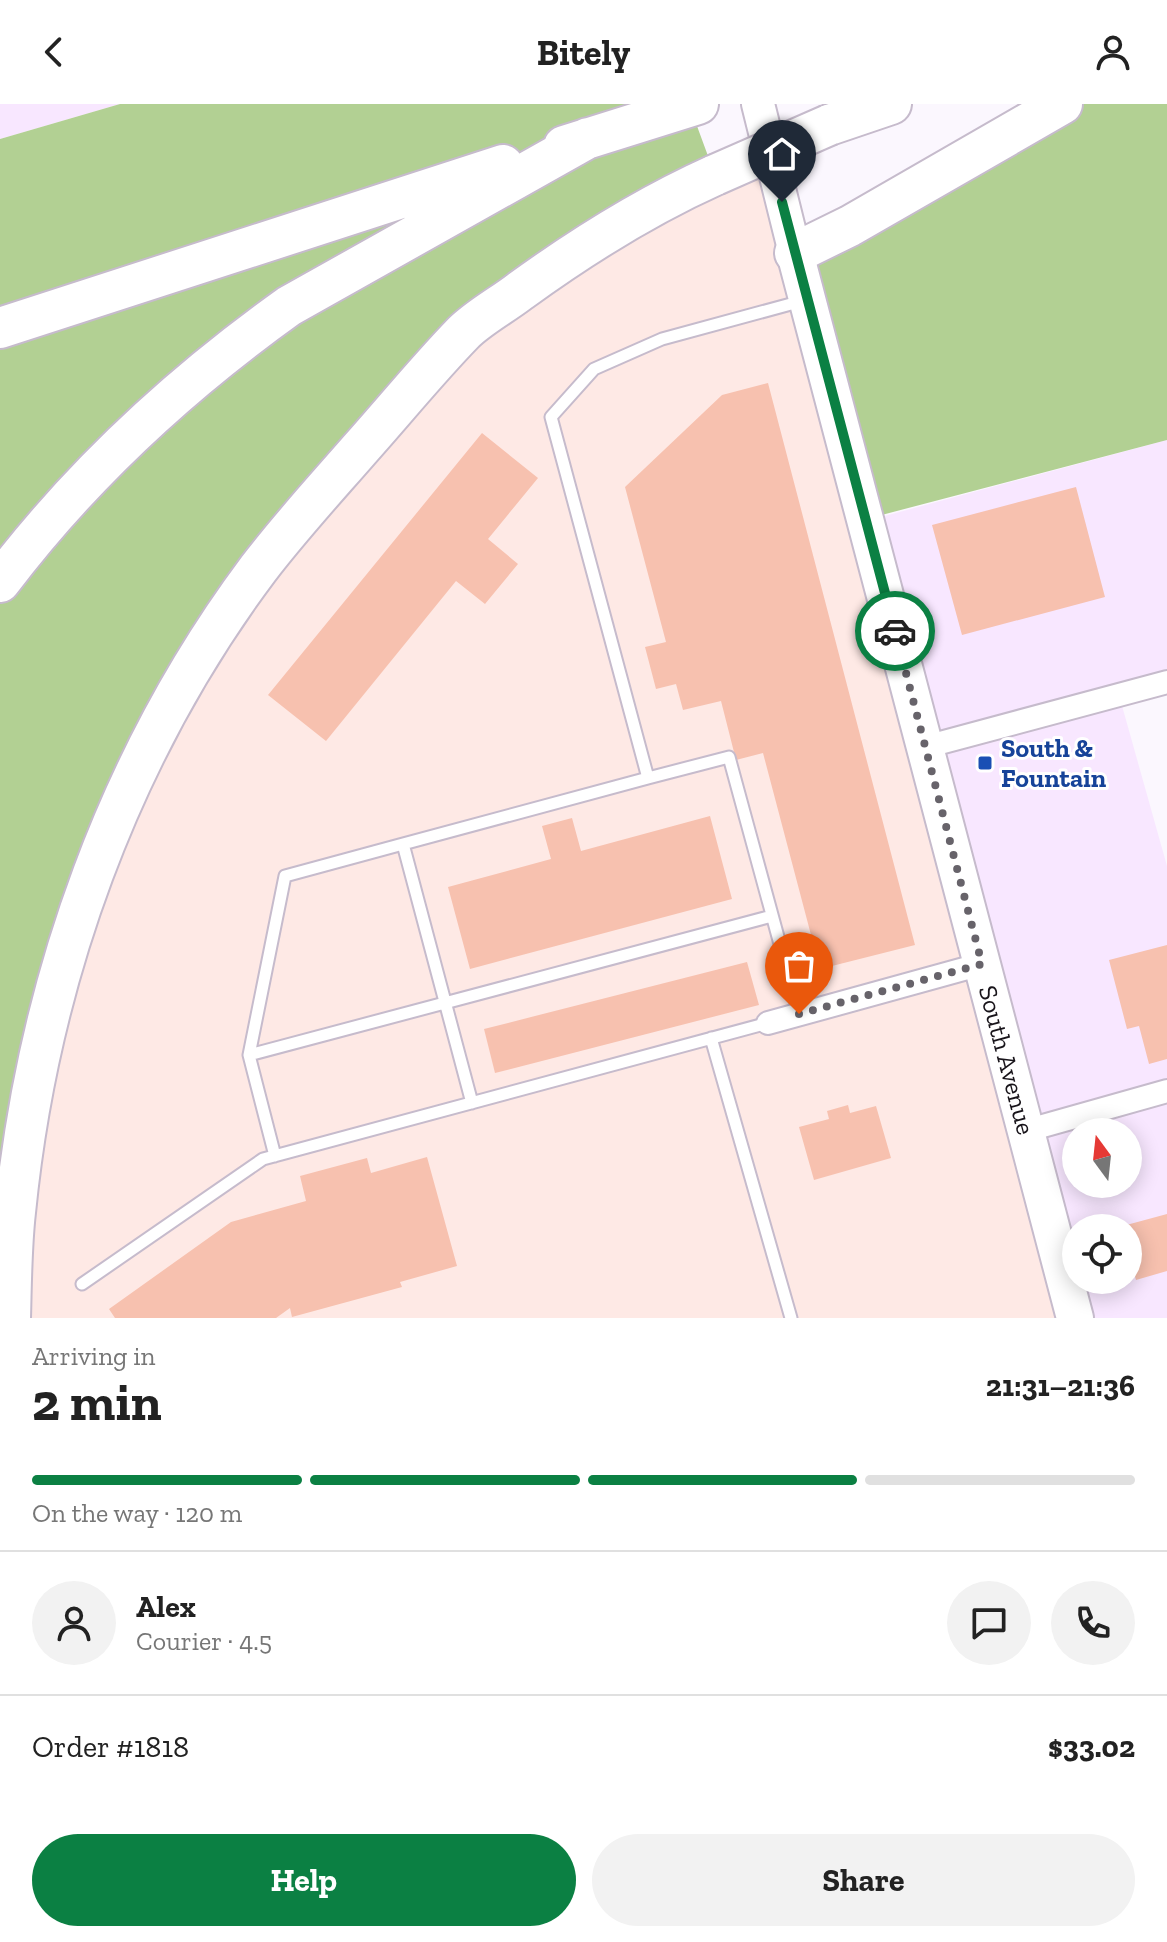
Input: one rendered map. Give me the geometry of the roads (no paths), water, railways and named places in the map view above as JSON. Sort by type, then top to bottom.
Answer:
[{"type":"highway","points":[[10,1318],[14,1215],[21,1157],[40,1051],[77,918],[110,829],[159,726],[207,643],[256,571],[291,527],[466,331],[580,249],[684,189],[829,125],[891,104]]},
{"type":"highway","points":[[795,253],[850,226],[1062,104]]},
{"type":"highway","points":[[0,328],[694,105]]},
{"type":"highway","points":[[0,582],[46,524],[110,456],[250,334],[289,306],[588,138]]},
{"type":"main road","name":"South Avenue","points":[[758,104],[1075,1318]]},
{"type":"street","points":[[925,747],[1167,682]]},
{"type":"street","points":[[768,1023],[982,964]]},
{"type":"street","points":[[1025,1131],[1167,1091]]},
{"type":"lane","points":[[648,778],[551,417],[594,369],[662,339],[807,300]]},
{"type":"lane","points":[[275,1156],[249,1055],[285,876],[403,844],[729,757],[799,1014]]},
{"type":"lane","points":[[403,844],[472,1103]]},
{"type":"lane","points":[[249,1055],[772,916]]},
{"type":"lane","points":[[82,1284],[263,1159],[768,1023]]},
{"type":"lane","points":[[711,1038],[791,1318]]},
{"type":"place","name":"South & Fountain","points":[[985,763]]}]
